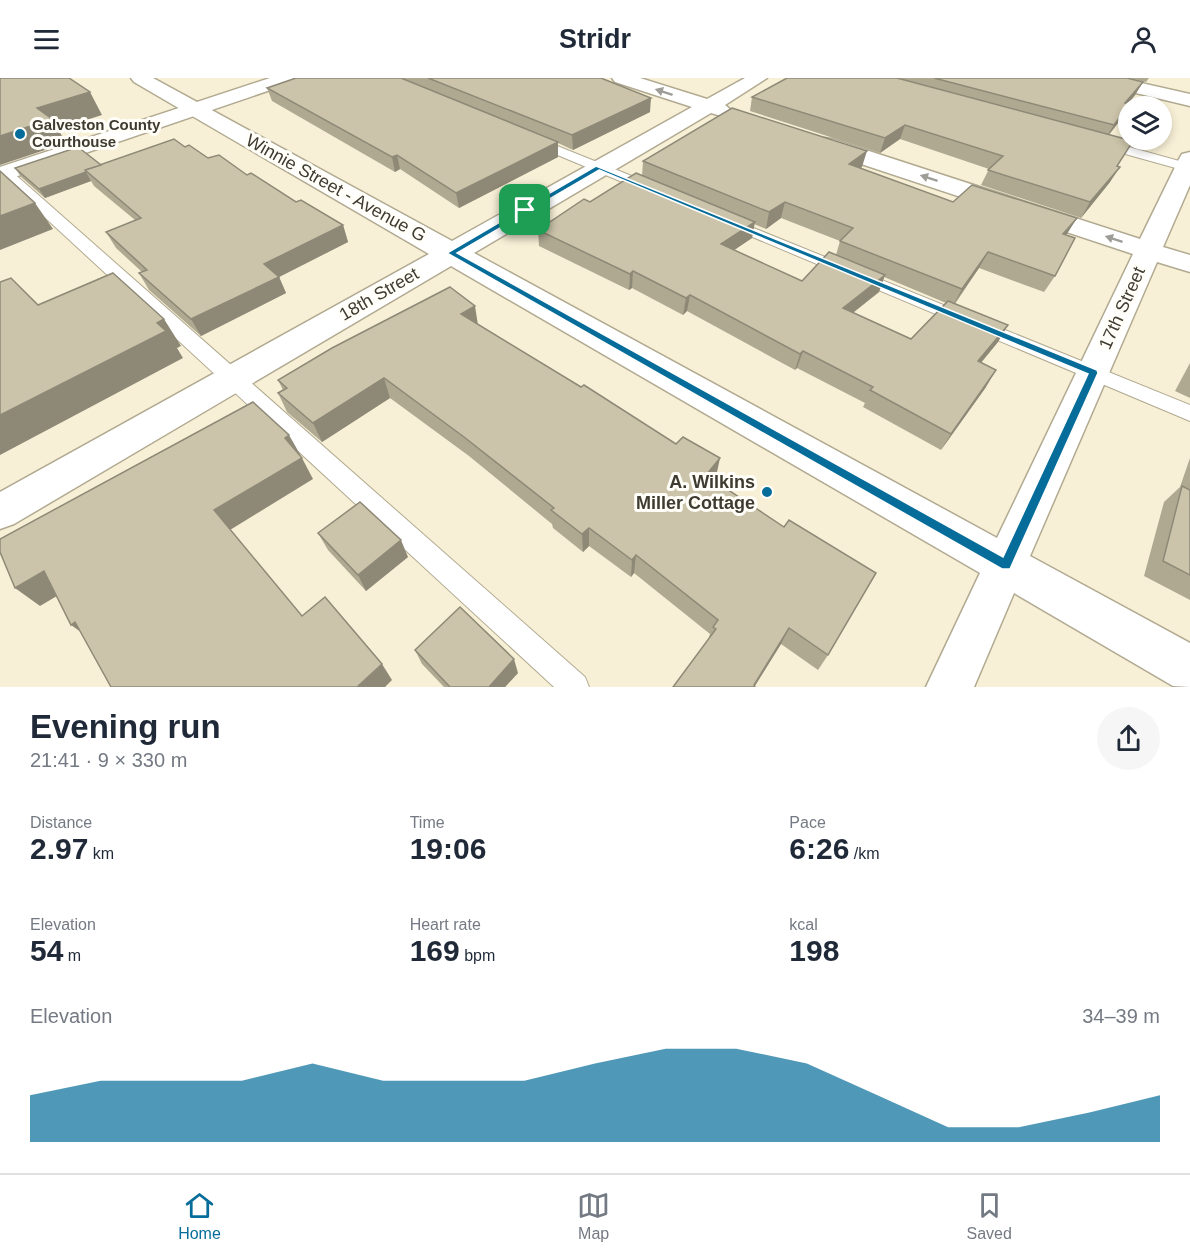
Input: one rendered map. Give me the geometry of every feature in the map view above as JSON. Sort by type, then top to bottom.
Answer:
[{"type":"street","name":"Winnie Street - Avenue G","points":[[140,78],[1190,669]]},
{"type":"street","points":[[2,174],[288,78]]},
{"type":"street","points":[[621,78],[743,118]]},
{"type":"street","name":"18th Street","points":[[0,512],[758,78]]},
{"type":"street","points":[[1096,78],[1190,100]]},
{"type":"street","points":[[799,136],[1190,264]]},
{"type":"street","name":"17th Street","points":[[950,687],[1189,165]]},
{"type":"lane","points":[[523,136],[665,195]]},
{"type":"lane","points":[[1096,142],[1189,165]]},
{"type":"lane","points":[[2,174],[575,687]]},
{"type":"lane","points":[[720,218],[1190,412]]},
{"type":"building","points":[[0,78],[69,78],[90,92],[37,108],[52,119],[0,136]]},
{"type":"building","points":[[296,78],[401,78],[558,142],[456,193],[397,155],[392,157],[267,88]]},
{"type":"building","points":[[428,78],[601,78],[651,98],[572,135]]},
{"type":"building","points":[[787,78],[897,78],[1118,137],[1118,150],[1127,150],[1117,166],[1120,167],[1090,202],[988,170],[1003,156],[905,125],[885,138],[752,97]]},
{"type":"building","points":[[934,78],[1127,78],[1143,82],[1131,96],[1118,96],[1118,120],[1114,125]]},
{"type":"building","points":[[732,108],[867,151],[849,164],[953,202],[972,185],[1077,218],[1063,234],[1075,238],[1055,276],[988,252],[962,289],[840,241],[853,228],[785,202],[769,212],[643,161]]},
{"type":"building","points":[[174,139],[185,147],[189,145],[208,158],[219,155],[247,175],[251,173],[296,202],[301,200],[343,225],[264,264],[279,277],[191,319],[139,273],[147,270],[106,232],[141,218],[85,170]]},
{"type":"building","points":[[78,147],[101,165],[39,189],[15,168]]},
{"type":"building","points":[[0,171],[35,203],[0,216]]},
{"type":"building","points":[[636,173],[755,222],[721,244],[802,281],[829,252],[885,275],[843,308],[911,339],[948,301],[1008,325],[978,361],[996,370],[951,434],[870,390],[873,387],[803,351],[800,354],[690,295],[686,298],[633,271],[630,274],[538,230],[584,199],[590,202]]},
{"type":"building","points":[[113,273],[164,319],[157,323],[166,331],[0,415],[0,282],[11,278],[38,305]]},
{"type":"building","points":[[450,287],[475,306],[461,314],[581,387],[584,385],[676,444],[683,437],[720,458],[706,475],[784,527],[789,520],[876,573],[828,655],[789,628],[754,685],[755,687],[673,687],[716,629],[713,627],[718,620],[636,555],[632,560],[589,528],[582,534],[551,510],[554,508],[464,437],[384,378],[313,423],[278,393],[287,388],[278,380],[332,348]]},
{"type":"building","points":[[253,402],[289,435],[285,438],[302,458],[214,510],[302,616],[325,597],[382,664],[357,687],[111,687],[75,622],[71,625],[44,571],[15,588],[0,552],[0,539]]},
{"type":"building","points":[[1182,486],[1190,490],[1190,575],[1163,561]]},
{"type":"building","points":[[360,502],[401,540],[358,575],[318,533]]},
{"type":"building","points":[[460,607],[514,659],[489,687],[450,687],[415,650]]},
{"type":"place","name":"Galveston County Courthouse","points":[[20,134]]},
{"type":"place","name":"A. Wilkins Miller Cottage","points":[[767,492]]},
{"type":"route","points":[[599,168],[1093,373],[1006,565],[451,253],[525,210],[599,168]]}]
